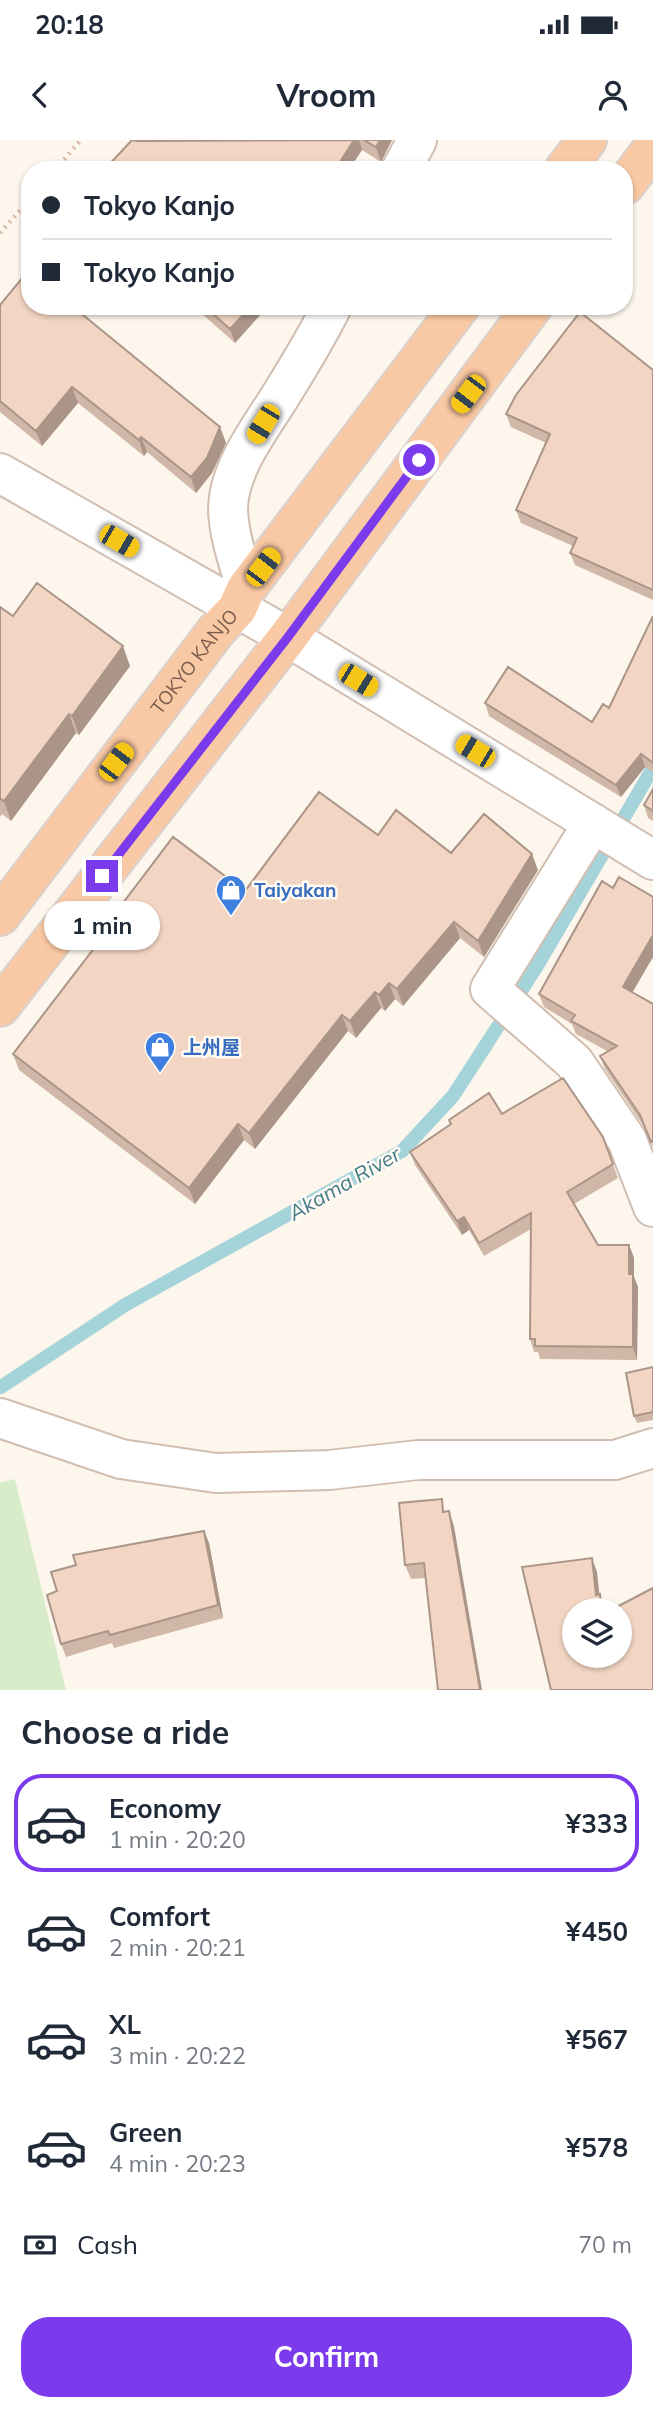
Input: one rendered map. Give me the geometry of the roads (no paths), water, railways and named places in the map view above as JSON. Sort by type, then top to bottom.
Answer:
[{"type":"highway","points":[[571,161],[587,140]]},
{"type":"highway","points":[[633,174],[653,148]]},
{"type":"highway","name":"TOKYO KANJO","points":[[0,916],[242,599],[453,315]]},
{"type":"highway","points":[[0,1007],[288,637],[526,315]]},
{"type":"street","points":[[406,161],[416,140]]},
{"type":"street","points":[[242,599],[230,533],[228,508],[232,482],[250,446],[327,315]]},
{"type":"street","points":[[0,473],[242,599],[288,637],[653,860]]},
{"type":"street","points":[[607,832],[490,989],[573,1062],[627,1140],[653,1208]]},
{"type":"street","points":[[0,1418],[121,1459],[216,1473],[328,1470],[418,1460],[615,1460],[653,1448]]},
{"type":"waterway","name":"Akama River","points":[[1,1387],[125,1305],[402,1151],[453,1096],[537,966],[653,768]]},
{"type":"place","name":"Taiyakan","points":[[231,917]]},
{"type":"place","name":"上州屋","points":[[160,1074]]}]
